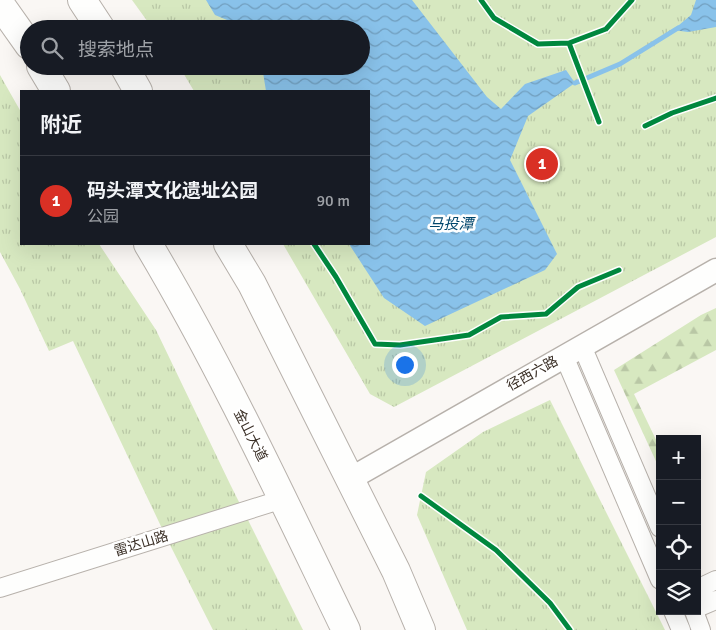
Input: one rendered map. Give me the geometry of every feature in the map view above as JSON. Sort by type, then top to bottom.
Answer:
[{"type":"main road","points":[[82,0],[96,20]]},
{"type":"main road","points":[[0,4],[20,32]]},
{"type":"main road","points":[[46,75],[55,90]]},
{"type":"main road","points":[[129,75],[137,90]]},
{"type":"main road","name":"金山大道","points":[[149,245],[168,277],[223,380],[346,630]]},
{"type":"main road","points":[[229,245],[252,284],[350,479],[396,572],[421,630]]},
{"type":"street","name":"径西六路","points":[[350,479],[716,270]]},
{"type":"street","points":[[573,351],[659,525]]},
{"type":"street","points":[[573,351],[656,570]]},
{"type":"street","name":"雷达山路","points":[[0,588],[283,499]]},
{"type":"street","points":[[701,586],[716,580]]},
{"type":"street","points":[[701,606],[716,600]]},
{"type":"street","points":[[683,616],[702,630]]},
{"type":"green space","points":[[132,0],[716,0],[716,237],[394,407],[370,394],[284,245],[370,245],[370,90],[193,90],[184,75],[370,75],[370,20],[146,20]]},
{"type":"green space","points":[[0,75],[20,110],[20,245],[100,245],[156,330],[303,630],[213,630],[167,539],[73,341],[49,351],[20,289],[0,252]]},
{"type":"green space","points":[[716,308],[716,350],[634,394],[656,440],[656,461],[614,370],[701,315]]},
{"type":"green space","points":[[550,400],[665,630],[467,630],[417,515],[426,472],[483,432]]},
{"type":"water","name":"马投潭","points":[[206,0],[412,0],[487,97],[501,109],[525,84],[566,70],[575,83],[528,116],[510,160],[557,254],[545,270],[425,326],[384,298],[350,245],[370,245],[370,90],[266,90],[263,75],[370,75],[370,20],[227,20],[215,15]]},
{"type":"water","points":[[696,0],[716,0],[716,27],[688,32],[673,30],[691,15]]},
{"type":"waterway","points":[[575,83],[620,64],[678,28]]},
{"type":"cycle path","points":[[481,0],[494,18],[538,44],[569,43]]},
{"type":"cycle path","points":[[599,122],[569,43],[606,29],[632,0]]},
{"type":"cycle path","points":[[645,126],[672,113],[716,98]]},
{"type":"cycle path","points":[[315,245],[336,277],[375,344],[400,345],[469,335],[501,317],[546,314],[578,287],[619,270]]},
{"type":"cycle path","points":[[421,496],[496,550],[550,603],[570,630]]},
{"type":"place","name":"码头潭文化遗址公园","points":[[542,164]]}]
